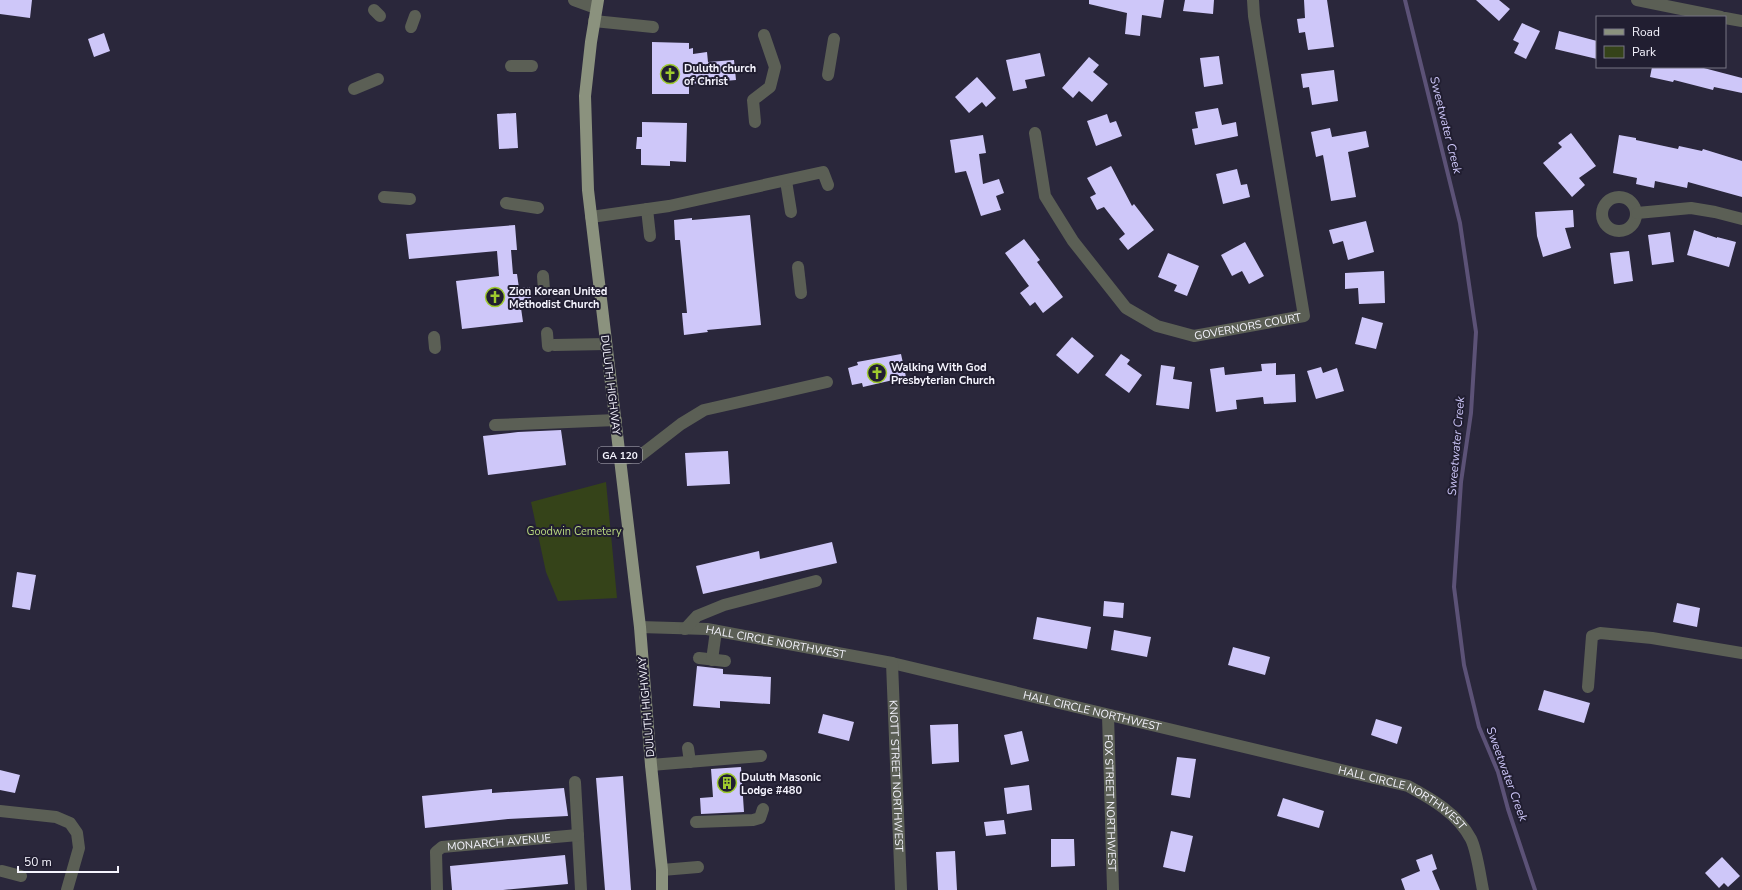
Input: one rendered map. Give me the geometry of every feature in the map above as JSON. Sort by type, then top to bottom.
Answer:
[{"type":"main road","name":"DULUTH HIGHWAY","points":[[597,4],[585,96],[588,190],[640,627],[651,765],[662,870],[662,890]]},
{"type":"street","points":[[574,0],[597,4]]},
{"type":"street","name":"GOVERNORS COURT","points":[[1035,133],[1045,196],[1073,240],[1126,308],[1157,326],[1194,336],[1304,316],[1254,16],[1253,0]]},
{"type":"street","points":[[1637,0],[1716,16]]},
{"type":"street","points":[[1726,18],[1742,21]]},
{"type":"street","points":[[594,21],[653,27]]},
{"type":"street","points":[[755,122],[753,100],[770,87],[775,67],[764,34]]},
{"type":"street","points":[[828,75],[834,39]]},
{"type":"street","points":[[511,66],[532,66]]},
{"type":"street","points":[[354,89],[378,79]]},
{"type":"street","points":[[591,217],[669,206],[824,172],[828,185]]},
{"type":"street","points":[[786,181],[791,212]]},
{"type":"street","points":[[384,197],[410,199]]},
{"type":"street","points":[[506,202],[538,208]]},
{"type":"street","points":[[1637,213],[1691,208],[1716,212],[1742,219]]},
{"type":"street","points":[[647,209],[650,236]]},
{"type":"street","points":[[798,267],[801,293]]},
{"type":"street","points":[[543,276],[544,290]]},
{"type":"street","points":[[547,333],[551,346],[606,344]]},
{"type":"street","points":[[620,460],[641,455],[681,424],[704,410],[827,382]]},
{"type":"street","points":[[495,425],[616,420]]},
{"type":"street","points":[[685,628],[697,616],[724,605],[816,581]]},
{"type":"street","name":"HALL CIRCLE NORTHWEST","points":[[640,627],[685,628],[716,631],[892,663],[1408,786],[1434,800],[1461,824],[1472,840],[1483,890]]},
{"type":"street","points":[[712,660],[716,631]]},
{"type":"street","points":[[1588,687],[1592,636],[1600,633],[1652,638],[1742,653]]},
{"type":"street","points":[[699,658],[725,661]]},
{"type":"street","name":"KNOTT STREET NORTHWEST","points":[[892,663],[902,890]]},
{"type":"street","name":"FOX STREET NORTHWEST","points":[[1108,715],[1113,890]]},
{"type":"street","points":[[688,748],[693,766]]},
{"type":"street","points":[[651,765],[693,766],[761,756]]},
{"type":"street","points":[[575,782],[581,890]]},
{"type":"street","points":[[696,822],[753,820],[760,818],[763,809]]},
{"type":"street","points":[[0,811],[56,817],[70,823],[76,833],[79,848],[67,890]]},
{"type":"street","name":"MONARCH AVENUE","points":[[437,890],[436,852],[442,847],[578,835]]},
{"type":"street","points":[[662,870],[698,867]]},
{"type":"street","points":[[2,871],[21,876]]},
{"type":"green space","name":"Goodwin Cemetery","points":[[606,482],[617,598],[558,601],[546,572],[531,502]]},
{"type":"building","points":[[0,0],[32,0],[30,18],[0,14]]},
{"type":"building","points":[[1089,0],[1164,0],[1161,18],[1142,15],[1140,36],[1125,34],[1127,13],[1089,4]]},
{"type":"building","points":[[1185,0],[1214,0],[1213,14],[1183,11]]},
{"type":"building","points":[[1304,0],[1327,0],[1334,47],[1308,50],[1305,32],[1299,33],[1297,19],[1305,18]]},
{"type":"building","points":[[1476,0],[1499,0],[1510,9],[1499,21]]},
{"type":"building","points":[[1522,23],[1540,31],[1526,59],[1514,53],[1519,43],[1513,40]]},
{"type":"building","points":[[1559,31],[1596,41],[1596,59],[1555,49]]},
{"type":"building","points":[[104,33],[110,51],[94,57],[88,39]]},
{"type":"building","name":"Duluth church of Christ","points":[[652,42],[689,43],[689,49],[693,48],[693,54],[707,52],[708,62],[734,60],[736,80],[689,84],[689,94],[652,94]]},
{"type":"building","points":[[1040,53],[1045,76],[1025,80],[1027,88],[1013,91],[1006,60]]},
{"type":"building","points":[[1219,56],[1223,84],[1204,87],[1200,58]]},
{"type":"building","points":[[1089,57],[1099,65],[1093,72],[1108,84],[1092,102],[1079,91],[1073,98],[1062,88]]},
{"type":"building","points":[[1652,68],[1704,68],[1742,78],[1742,93],[1714,87],[1713,90],[1674,80],[1673,82],[1650,77]]},
{"type":"building","points":[[1334,70],[1338,101],[1312,105],[1309,87],[1303,88],[1301,74]]},
{"type":"building","points":[[977,77],[996,98],[986,107],[982,102],[969,113],[955,97]]},
{"type":"building","points":[[1218,108],[1222,125],[1236,122],[1238,136],[1195,145],[1192,129],[1198,128],[1195,112]]},
{"type":"building","points":[[516,113],[518,148],[499,149],[497,114]]},
{"type":"building","points":[[1107,114],[1110,123],[1116,121],[1122,136],[1096,146],[1087,121]]},
{"type":"building","points":[[642,122],[687,123],[686,162],[670,161],[670,166],[641,165],[641,149],[636,149],[637,137],[642,137]]},
{"type":"building","points":[[1330,128],[1332,137],[1366,131],[1369,147],[1348,152],[1356,197],[1331,201],[1323,155],[1316,157],[1311,132]]},
{"type":"building","points":[[1571,133],[1596,166],[1579,178],[1585,185],[1572,197],[1543,163],[1562,147],[1558,143]]},
{"type":"building","points":[[983,135],[986,153],[979,154],[983,184],[999,179],[1004,193],[996,196],[1001,210],[981,216],[966,171],[955,173],[950,140]]},
{"type":"building","points":[[1619,135],[1678,149],[1679,146],[1702,151],[1703,149],[1742,161],[1742,197],[1688,182],[1687,188],[1655,181],[1654,188],[1636,184],[1637,178],[1613,173]]},
{"type":"building","points":[[1111,166],[1132,206],[1134,204],[1154,230],[1128,250],[1119,239],[1125,234],[1104,207],[1097,210],[1090,197],[1096,194],[1087,178]]},
{"type":"building","points":[[1237,169],[1241,185],[1247,184],[1250,197],[1223,204],[1216,174]]},
{"type":"building","points":[[1573,210],[1574,227],[1565,228],[1571,248],[1543,257],[1537,236],[1535,212]]},
{"type":"building","points":[[750,215],[761,325],[707,330],[708,332],[684,335],[682,313],[687,313],[680,240],[675,240],[674,220]]},
{"type":"building","points":[[1366,221],[1374,252],[1348,260],[1343,241],[1333,244],[1329,230]]},
{"type":"building","points":[[515,225],[517,250],[511,250],[513,274],[517,274],[519,288],[530,287],[532,307],[521,308],[523,322],[462,329],[456,281],[499,276],[497,251],[409,259],[406,234]]},
{"type":"building","points":[[1694,230],[1717,238],[1736,242],[1729,267],[1687,255]]},
{"type":"building","points":[[1670,232],[1674,262],[1652,265],[1648,235]]},
{"type":"building","points":[[1024,239],[1040,260],[1037,262],[1063,297],[1043,313],[1035,302],[1030,306],[1020,293],[1029,286],[1005,253]]},
{"type":"building","points":[[1245,242],[1264,276],[1249,284],[1242,271],[1232,276],[1221,255]]},
{"type":"building","points":[[1629,251],[1633,281],[1614,284],[1610,253]]},
{"type":"building","points":[[1168,253],[1199,266],[1187,296],[1174,291],[1177,285],[1158,277]]},
{"type":"building","points":[[1384,271],[1385,303],[1359,304],[1358,288],[1345,289],[1345,273]]},
{"type":"building","points":[[1362,317],[1383,323],[1376,349],[1355,344]]},
{"type":"building","points":[[1072,337],[1094,356],[1078,374],[1056,355]]},
{"type":"building","name":"Walking With God Presbyterian Church","points":[[901,354],[906,377],[863,387],[862,383],[852,385],[848,368],[858,365],[857,362]]},
{"type":"building","points":[[1121,354],[1130,360],[1127,364],[1142,375],[1129,393],[1105,375]]},
{"type":"building","points":[[1276,363],[1276,375],[1295,374],[1296,402],[1264,404],[1263,397],[1236,400],[1237,409],[1216,412],[1210,369],[1224,367],[1225,375],[1262,371],[1261,364]]},
{"type":"building","points":[[1161,365],[1175,367],[1173,379],[1192,382],[1189,409],[1156,405]]},
{"type":"building","points":[[1321,367],[1323,373],[1337,368],[1344,391],[1316,399],[1307,371]]},
{"type":"building","points":[[561,430],[566,465],[488,475],[483,436],[518,432]]},
{"type":"building","points":[[728,451],[730,484],[687,486],[685,453]]},
{"type":"building","points":[[832,542],[837,563],[703,594],[696,566],[759,551],[760,559]]},
{"type":"building","points":[[17,572],[36,575],[30,610],[12,607]]},
{"type":"building","points":[[1104,601],[1124,603],[1123,618],[1103,616]]},
{"type":"building","points":[[1677,603],[1700,608],[1697,627],[1673,622]]},
{"type":"building","points":[[1037,617],[1091,627],[1087,649],[1033,639]]},
{"type":"building","points":[[1114,630],[1151,637],[1147,657],[1111,650]]},
{"type":"building","points":[[1233,647],[1270,657],[1265,675],[1228,665]]},
{"type":"building","points":[[697,666],[723,669],[723,674],[771,677],[770,704],[720,701],[720,708],[693,706]]},
{"type":"building","points":[[1544,690],[1590,703],[1584,723],[1538,710]]},
{"type":"building","points":[[823,714],[854,722],[849,741],[818,733]]},
{"type":"building","points":[[1376,719],[1402,727],[1397,744],[1371,735]]},
{"type":"building","points":[[958,724],[959,762],[932,764],[930,725]]},
{"type":"building","points":[[1022,731],[1029,761],[1011,765],[1004,735]]},
{"type":"building","points":[[1177,757],[1196,759],[1190,798],[1171,795]]},
{"type":"building","name":"Duluth Masonic Lodge #480","points":[[741,767],[744,812],[701,814],[700,798],[713,797],[711,769]]},
{"type":"building","points":[[0,770],[20,775],[15,793],[0,790]]},
{"type":"building","points":[[623,776],[631,890],[605,890],[596,778]]},
{"type":"building","points":[[1029,785],[1032,810],[1007,814],[1004,788]]},
{"type":"building","points":[[564,788],[568,816],[508,819],[425,828],[422,796],[492,789],[492,793]]},
{"type":"building","points":[[1283,798],[1324,811],[1319,828],[1277,816]]},
{"type":"building","points":[[1004,820],[1006,834],[986,836],[984,822]]},
{"type":"building","points":[[1171,831],[1193,836],[1185,872],[1163,867]]},
{"type":"building","points":[[1051,839],[1074,839],[1075,866],[1051,867]]},
{"type":"building","points":[[955,851],[957,890],[938,890],[936,852]]},
{"type":"building","points":[[1432,854],[1437,869],[1432,871],[1440,890],[1405,890],[1401,879],[1420,871],[1416,860]]},
{"type":"building","points":[[565,855],[568,884],[503,890],[452,890],[450,866]]},
{"type":"building","points":[[1722,857],[1740,876],[1728,887],[1724,883],[1719,888],[1705,873]]},
{"type":"waterway","name":"Sweetwater Creek","points":[[1405,0],[1460,223],[1476,332],[1471,413],[1461,482],[1454,587],[1464,665],[1479,727],[1498,772],[1508,809],[1535,890]]},
{"type":"place","name":"Duluth church of Christ","points":[[670,74]]},
{"type":"place","name":"Zion Korean United Methodist Church","points":[[495,297]]},
{"type":"place","name":"Walking With God Presbyterian Church","points":[[877,373]]},
{"type":"place","name":"Duluth Masonic Lodge #480","points":[[727,783]]}]
